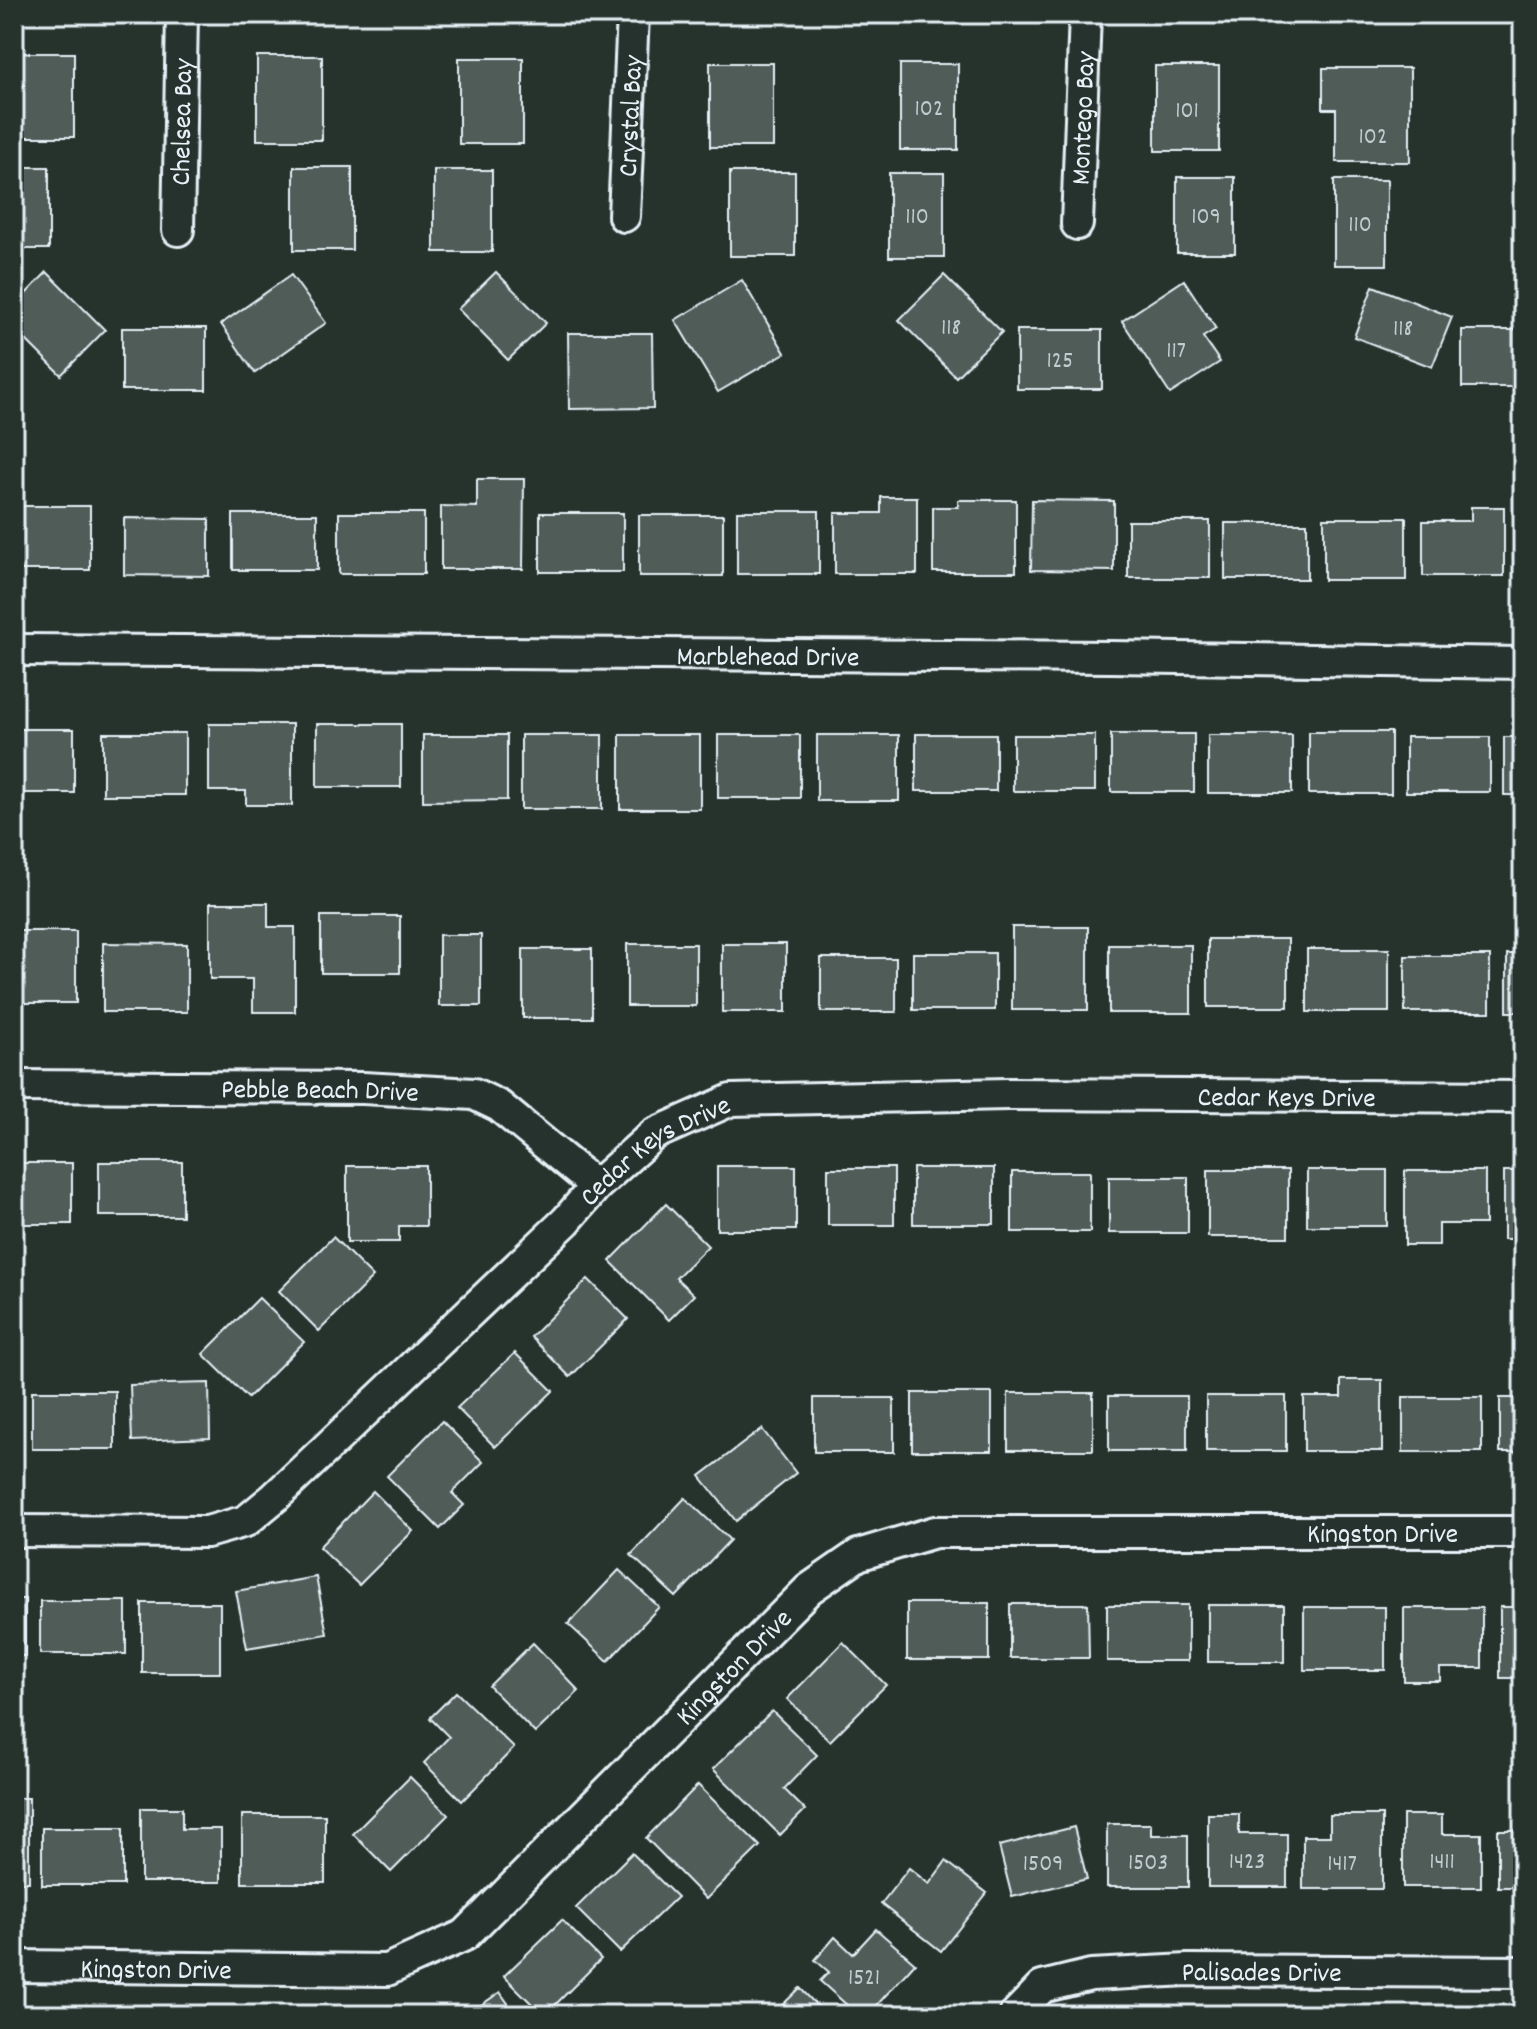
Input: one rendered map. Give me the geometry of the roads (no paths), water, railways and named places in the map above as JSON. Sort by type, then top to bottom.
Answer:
[{"type":"street","name":"Chelsea Bay","points":[[178,230],[182,14]]},
{"type":"street","name":"Crystal Bay","points":[[624,216],[633,14]]},
{"type":"street","name":"Montego Bay","points":[[1077,224],[1085,14]]},
{"type":"street","name":"Marblehead Drive","points":[[14,650],[1523,663]]},
{"type":"street","name":"Pebble Beach Drive","points":[[14,1086],[363,1088],[474,1094],[499,1106],[596,1186]]},
{"type":"street","name":"Cedar Keys Drive","points":[[14,1531],[207,1532],[246,1521],[566,1221],[596,1186],[654,1134],[731,1100],[1008,1094],[1523,1097]]},
{"type":"street","name":"Kingston Drive","points":[[14,1966],[387,1970],[465,1935],[809,1589],[858,1555],[935,1532],[1523,1532]]},
{"type":"street","name":"Palisades Drive","points":[[1015,2015],[1042,1987],[1091,1975],[1188,1970],[1523,1972]]}]
